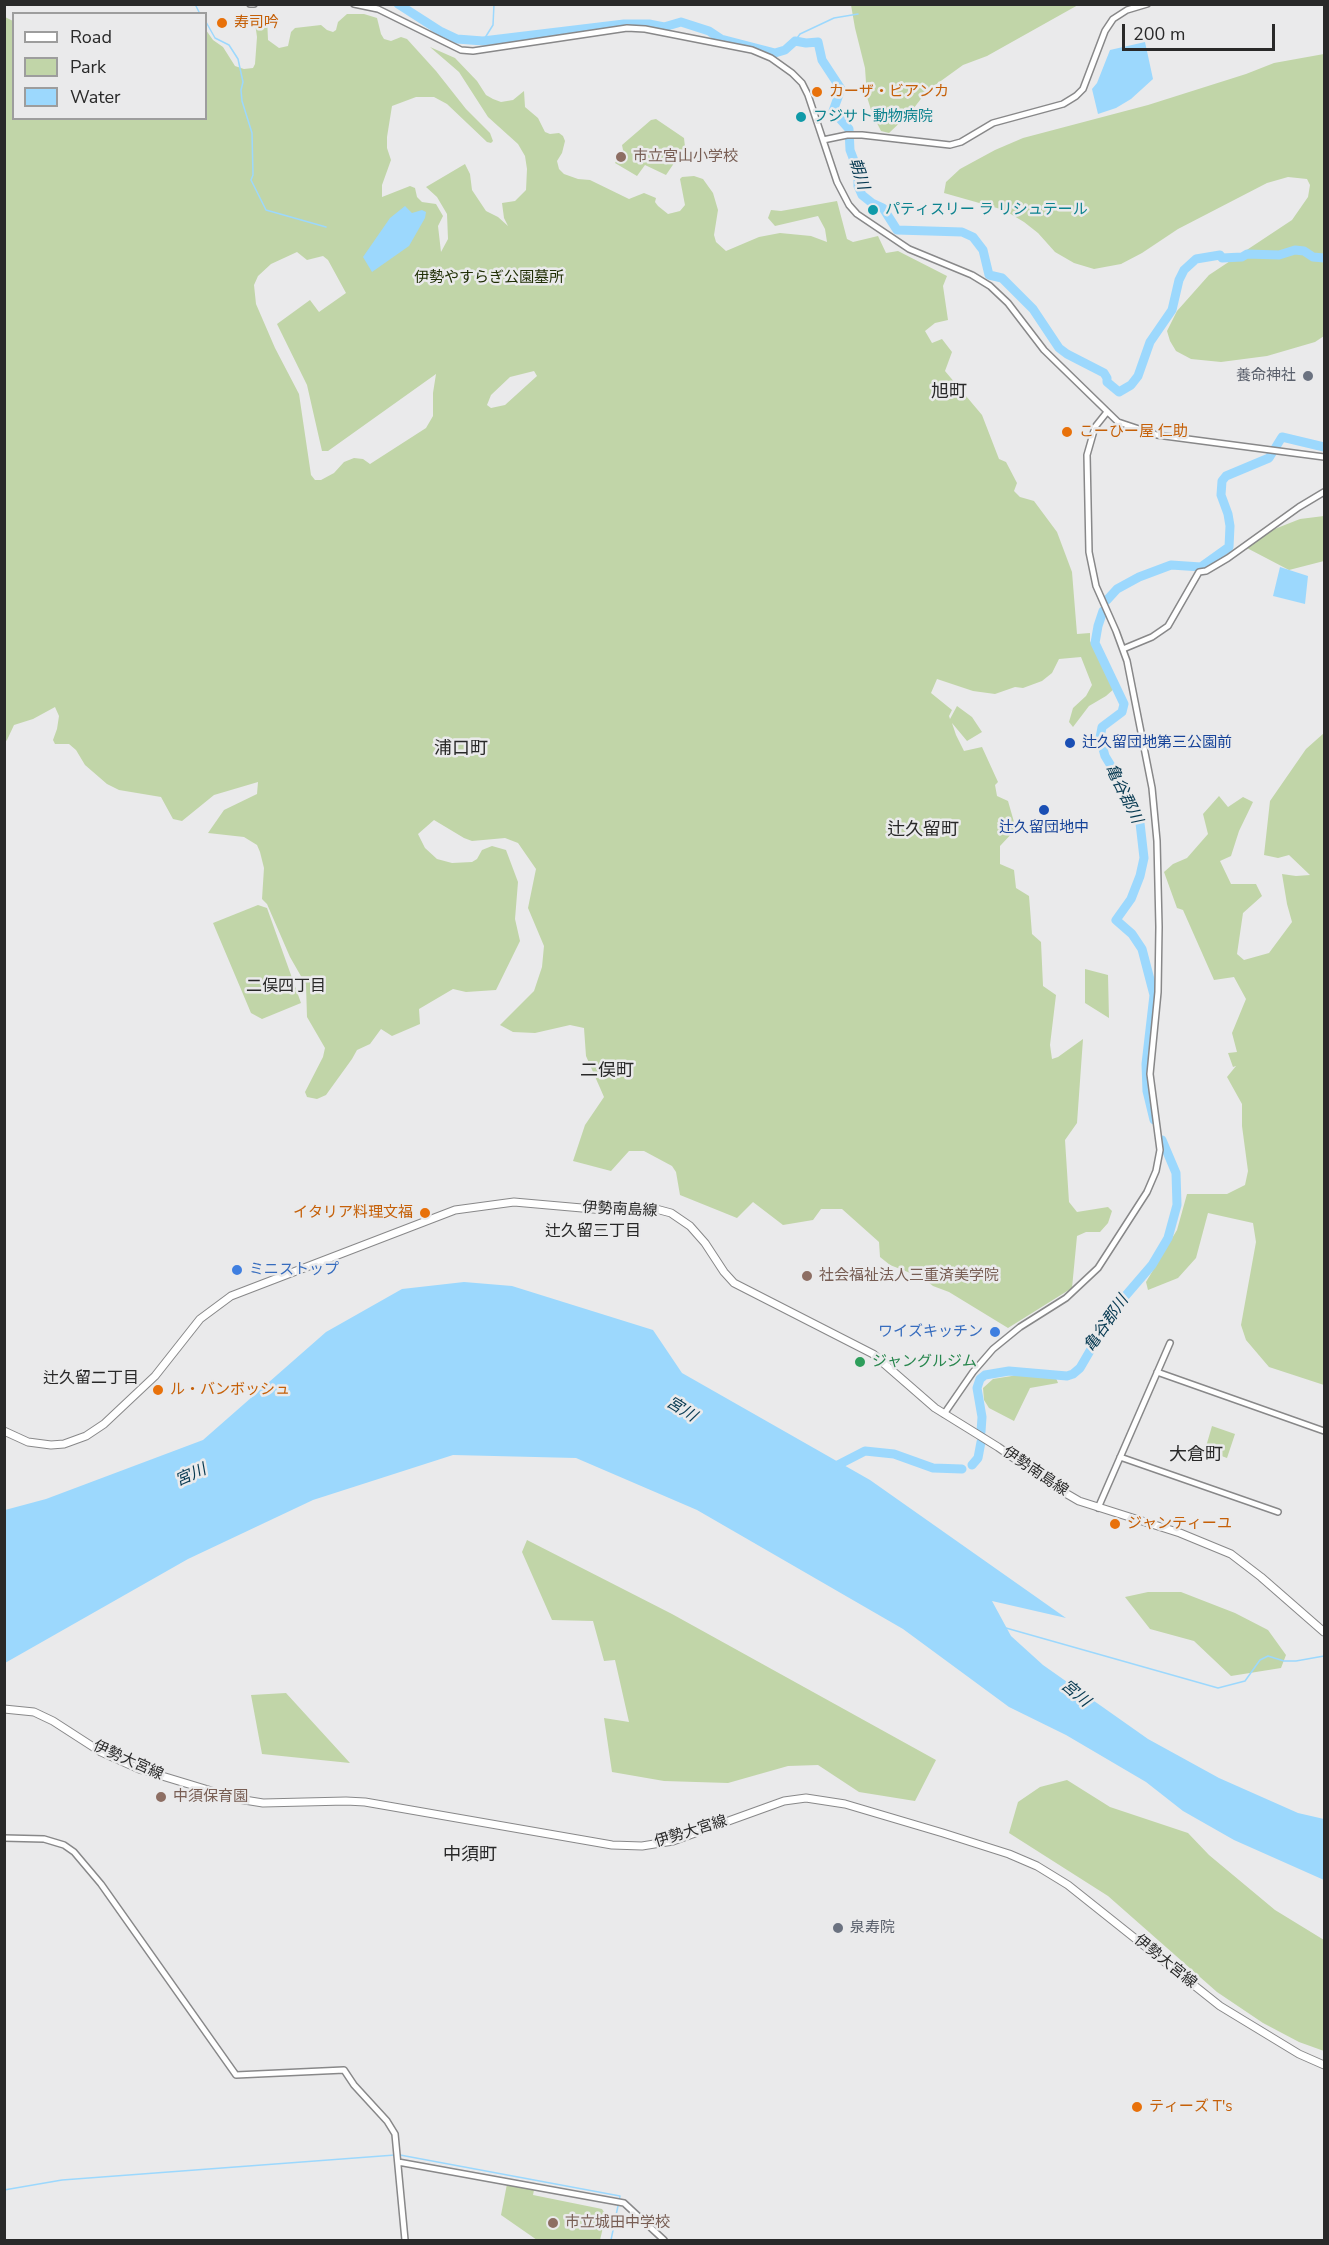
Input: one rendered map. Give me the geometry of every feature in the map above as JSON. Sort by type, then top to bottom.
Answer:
[{"type":"main road","name":"伊勢南島線","points":[[4,1431],[28,1442],[51,1445],[64,1444],[86,1436],[104,1424],[155,1376],[201,1319],[231,1296],[455,1210],[514,1203],[616,1211],[656,1209],[690,1226],[734,1283],[873,1354],[921,1398],[1055,1487],[1079,1501],[1180,1533],[1230,1554],[1270,1584],[1324,1632]]},
{"type":"main road","name":"伊勢大宮線","points":[[4,1709],[34,1712],[53,1720],[101,1752],[139,1769],[238,1799],[263,1803],[365,1802],[612,1845],[642,1846],[673,1841],[784,1801],[806,1798],[845,1804],[1009,1854],[1037,1866],[1085,1899],[1220,2006],[1299,2054],[1324,2065]]},
{"type":"street","points":[[354,4],[378,9],[460,50],[473,51],[627,28],[645,29],[752,51],[771,58],[782,64],[801,83],[808,95],[837,182],[849,205],[857,214],[909,249],[972,275],[990,286],[1008,303],[1044,350],[1107,412],[1124,424],[1157,435],[1324,457]]},
{"type":"street","points":[[823,140],[851,135],[950,145],[968,138],[989,125],[1063,104],[1083,89],[1105,31],[1113,19],[1127,10],[1147,4]]},
{"type":"street","points":[[944,1414],[978,1366],[1001,1341],[1066,1298],[1089,1278],[1115,1245],[1147,1192],[1156,1171],[1160,1150],[1148,1046],[1158,984],[1157,841],[1147,759],[1123,649],[1096,586],[1089,552],[1087,455],[1095,427],[1107,412]]},
{"type":"street","points":[[1123,649],[1152,637],[1168,626],[1199,572],[1206,572],[1228,558],[1299,507],[1324,492]]},
{"type":"street","points":[[1098,1508],[1170,1342]]},
{"type":"street","points":[[1157,1372],[1324,1431]]},
{"type":"street","points":[[1120,1457],[1278,1512]]},
{"type":"street","points":[[4,1838],[44,1839],[64,1845],[74,1852],[100,1884],[236,2074],[342,2069],[387,2121],[395,2134],[405,2241]]},
{"type":"street","points":[[398,2160],[619,2202],[664,2241]]},
{"type":"green space","points":[[851,4],[1078,5],[987,56],[963,65],[927,91],[910,113],[889,133],[881,131],[867,97],[865,68]]},
{"type":"green space","name":"伊勢やすらぎ公園墓所","points":[[347,14],[364,14],[377,18],[384,39],[391,41],[401,37],[407,39],[466,109],[490,133],[493,141],[491,143],[487,142],[447,104],[434,97],[416,97],[392,106],[387,137],[387,148],[391,160],[382,185],[382,197],[410,186],[415,188],[417,197],[422,202],[436,204],[443,216],[438,226],[441,252],[448,239],[447,214],[437,197],[426,187],[465,164],[470,174],[472,190],[486,211],[498,217],[508,226],[504,218],[502,203],[515,201],[526,190],[527,169],[525,156],[518,144],[488,117],[459,72],[430,47],[455,58],[477,81],[486,95],[493,99],[501,102],[513,100],[524,91],[525,107],[538,118],[545,132],[559,133],[563,136],[565,141],[557,161],[559,169],[564,174],[590,180],[629,199],[644,193],[656,198],[655,202],[658,206],[668,214],[680,211],[685,205],[680,179],[682,177],[694,176],[703,179],[713,193],[718,210],[714,235],[716,242],[726,251],[759,237],[780,233],[811,236],[827,242],[825,229],[818,216],[775,226],[768,218],[771,210],[781,211],[837,201],[847,239],[853,242],[878,236],[886,253],[898,251],[947,276],[943,286],[948,320],[935,323],[925,331],[932,343],[942,339],[952,352],[945,371],[982,415],[999,459],[1006,462],[1017,483],[1014,491],[1020,497],[1034,501],[1057,532],[1072,572],[1077,634],[1090,633],[1090,641],[1115,688],[1089,706],[1073,727],[1069,722],[1073,708],[1086,696],[1092,685],[1081,657],[1059,659],[1052,673],[1042,681],[1023,688],[1015,687],[995,694],[973,691],[937,679],[931,693],[952,710],[950,719],[957,706],[972,717],[982,732],[967,741],[952,723],[956,735],[964,751],[982,747],[998,782],[995,785],[997,796],[1008,801],[1016,829],[1000,846],[1000,864],[1014,870],[1016,888],[1029,896],[1032,934],[1041,942],[1043,986],[1056,995],[1050,1045],[1052,1059],[1083,1039],[1077,1123],[1065,1140],[1069,1202],[1077,1212],[1108,1207],[1112,1211],[1108,1223],[1100,1232],[1086,1232],[1077,1236],[1072,1288],[1008,1328],[949,1292],[933,1286],[923,1278],[890,1265],[880,1257],[879,1242],[842,1209],[821,1209],[813,1220],[783,1225],[753,1202],[737,1218],[680,1195],[676,1172],[672,1166],[644,1151],[629,1151],[611,1171],[573,1161],[585,1125],[604,1097],[586,1056],[584,1028],[570,1025],[535,1033],[513,1032],[500,1025],[534,991],[542,967],[544,946],[528,908],[536,869],[518,843],[505,838],[472,841],[434,820],[418,834],[425,848],[437,859],[452,863],[472,862],[477,859],[482,850],[492,846],[506,850],[518,882],[515,919],[520,941],[496,990],[466,992],[453,989],[419,1009],[420,1024],[392,1036],[381,1029],[370,1044],[357,1050],[326,1095],[317,1099],[307,1097],[305,1092],[323,1057],[325,1048],[307,1017],[306,985],[290,957],[267,904],[262,899],[264,868],[260,852],[257,845],[244,837],[208,833],[224,810],[257,794],[258,782],[214,795],[182,821],[173,819],[161,797],[119,790],[107,784],[85,765],[76,750],[69,744],[55,744],[53,740],[59,716],[55,707],[33,719],[14,725],[5,742],[5,17],[12,20],[12,120],[207,120],[207,31],[213,40],[223,47],[235,66],[244,69],[253,68],[255,64],[257,37],[255,23],[264,16],[267,18],[268,40],[279,48],[288,46],[291,32],[295,28],[321,25],[333,32],[338,22]],"holes":[[[297,252],[307,260],[323,256],[328,260],[346,293],[319,312],[310,300],[277,324],[307,385],[322,451],[328,451],[436,374],[433,416],[426,428],[370,464],[363,459],[354,458],[344,462],[334,473],[321,480],[315,480],[311,475],[299,394],[275,348],[256,304],[254,285],[258,276],[271,264]],[[534,371],[537,376],[505,405],[491,408],[487,405],[491,395],[510,377]]]},
{"type":"green space","points":[[1324,54],[1324,336],[1315,342],[1267,356],[1221,362],[1191,359],[1176,351],[1167,331],[1177,311],[1209,275],[1292,220],[1308,197],[1310,185],[1307,179],[1288,177],[1267,183],[1178,229],[1121,264],[1094,269],[1074,263],[1055,252],[1038,233],[1004,210],[944,193],[946,182],[960,169],[1023,138],[1148,105],[1274,63]]},
{"type":"green space","points":[[656,119],[684,138],[685,147],[666,175],[645,165],[637,176],[615,163],[623,150],[622,145],[651,120]]},
{"type":"green space","points":[[1324,516],[1324,561],[1289,570],[1245,547],[1267,532],[1300,519]]},
{"type":"green space","points":[[1324,733],[1324,1385],[1269,1367],[1246,1340],[1241,1325],[1256,1242],[1253,1223],[1208,1213],[1196,1258],[1178,1278],[1148,1290],[1146,1282],[1177,1230],[1187,1194],[1227,1194],[1245,1185],[1248,1171],[1242,1126],[1242,1104],[1227,1077],[1236,1066],[1233,1067],[1228,1053],[1237,1052],[1232,1033],[1246,999],[1234,977],[1214,980],[1183,910],[1177,908],[1164,872],[1173,864],[1187,858],[1208,834],[1203,814],[1219,796],[1228,807],[1243,797],[1253,802],[1239,831],[1231,856],[1220,861],[1231,884],[1256,884],[1262,896],[1243,913],[1237,954],[1244,960],[1269,953],[1292,922],[1282,874],[1310,875],[1289,855],[1278,858],[1264,855],[1270,801],[1306,749]]},
{"type":"green space","points":[[258,905],[267,908],[301,1003],[262,1019],[251,1013],[213,923]]},
{"type":"green space","points":[[1085,969],[1108,975],[1109,1018],[1085,1003]]},
{"type":"green space","points":[[1018,1375],[1056,1378],[1058,1383],[1030,1388],[1014,1421],[989,1408],[984,1400],[983,1388],[993,1379]]},
{"type":"green space","points":[[1212,1426],[1235,1434],[1227,1458],[1205,1450]]},
{"type":"green space","points":[[527,1540],[672,1614],[936,1760],[915,1801],[859,1792],[818,1765],[788,1766],[728,1783],[664,1781],[612,1772],[604,1718],[629,1722],[615,1660],[604,1661],[593,1621],[552,1620],[522,1552]]},
{"type":"green space","points":[[1148,1592],[1181,1592],[1235,1613],[1268,1630],[1286,1655],[1281,1668],[1231,1676],[1194,1641],[1150,1629],[1125,1597]]},
{"type":"green space","points":[[286,1693],[350,1763],[262,1754],[251,1695]]},
{"type":"green space","points":[[1067,1780],[1110,1807],[1188,1833],[1209,1855],[1275,1910],[1324,1940],[1324,2051],[1299,2042],[1263,2023],[1217,1992],[1108,1896],[1009,1833],[1018,1802],[1040,1787]]},
{"type":"green space","name":"市立城田中学校","points":[[507,2184],[534,2190],[533,2195],[602,2209],[606,2215],[600,2240],[537,2240],[501,2215]]},
{"type":"water","points":[[1145,42],[1153,79],[1131,99],[1116,108],[1098,114],[1092,89],[1097,83],[1110,50]]},
{"type":"water","points":[[405,206],[412,213],[422,210],[426,212],[425,218],[409,246],[372,272],[363,257],[390,218]]},
{"type":"water","points":[[1280,567],[1308,576],[1305,604],[1273,596]]},
{"type":"water","name":"宮川","points":[[464,1282],[512,1286],[653,1330],[682,1373],[870,1480],[1066,1618],[992,1601],[1011,1636],[1043,1665],[1148,1739],[1219,1778],[1298,1813],[1324,1819],[1324,1880],[1234,1840],[1183,1811],[1146,1782],[1066,1735],[1009,1707],[903,1629],[697,1510],[576,1458],[453,1455],[313,1500],[188,1559],[5,1663],[5,1510],[46,1499],[203,1440],[326,1332],[402,1289]]},
{"type":"waterway","points":[[195,4],[199,12]]},
{"type":"waterway","name":"朝川","points":[[398,4],[457,39],[483,41],[624,24],[649,24],[664,27],[681,22],[709,31],[721,39],[775,53],[785,50],[795,41],[818,42],[822,60],[841,89],[833,111],[849,129],[850,150],[858,171],[858,186],[862,195],[883,208],[897,230],[962,232],[973,237],[983,250],[989,275],[1002,278],[1033,309],[1059,348],[1104,373],[1107,382],[1119,392],[1131,385],[1138,376],[1150,342],[1172,310],[1179,280],[1184,270],[1196,259],[1220,255],[1222,258],[1242,257],[1247,254],[1279,255],[1295,250],[1304,251],[1313,257],[1324,258]]},
{"type":"waterway","points":[[483,41],[493,25],[494,4]]},
{"type":"waterway","points":[[795,41],[800,34],[834,18],[858,14]]},
{"type":"waterway","points":[[207,24],[215,38],[229,45],[238,59],[243,82],[242,101],[252,133],[253,175],[251,180],[266,210],[326,227]]},
{"type":"waterway","name":"亀谷郡川","points":[[1107,600],[1117,589],[1139,577],[1171,565],[1201,567],[1229,547],[1230,526],[1221,495],[1222,481],[1226,476],[1269,458],[1282,437],[1324,447]]},
{"type":"waterway","name":"亀谷郡川","points":[[1103,611],[1095,643],[1124,704],[1122,712],[1102,727],[1100,738],[1105,756],[1140,823],[1144,858],[1131,899],[1116,920],[1132,934],[1142,949],[1154,995],[1146,1064],[1147,1091],[1154,1120]]},
{"type":"waterway","name":"亀谷郡川","points":[[981,1432],[982,1417],[977,1388],[980,1379],[985,1375],[1009,1371],[1067,1376],[1073,1374],[1080,1368],[1115,1308],[1152,1265],[1168,1238],[1177,1205],[1176,1173],[1162,1140]]},
{"type":"waterway","name":"亀谷郡川","points":[[972,1465],[978,1458],[981,1442]]},
{"type":"waterway","name":"亀谷郡川","points":[[832,1468],[865,1451],[894,1454],[933,1468],[962,1469]]},
{"type":"waterway","points":[[1006,1628],[1218,1688],[1245,1681],[1260,1660],[1268,1656],[1284,1661],[1324,1656]]},
{"type":"waterway","points":[[4,2190],[62,2180],[395,2155]]},
{"type":"waterway","points":[[400,2155],[620,2196],[611,2240]]},
{"type":"place","name":"寿司吟","points":[[222,23]]},
{"type":"place","name":"カーザ・ビアンカ","points":[[817,92]]},
{"type":"place","name":"フジサト動物病院","points":[[801,117]]},
{"type":"place","name":"市立宮山小学校","points":[[621,157]]},
{"type":"place","name":"パティスリー ラ リシュテール","points":[[873,210]]},
{"type":"place","name":"養命神社","points":[[1308,376]]},
{"type":"place","name":"こーひー屋 仁助","points":[[1067,432]]},
{"type":"place","name":"辻久留団地第三公園前","points":[[1070,743]]},
{"type":"place","name":"辻久留団地中","points":[[1044,810]]},
{"type":"place","name":"イタリア料理文福","points":[[425,1213]]},
{"type":"place","name":"ミニストップ","points":[[237,1270]]},
{"type":"place","name":"社会福祉法人三重済美学院","points":[[807,1276]]},
{"type":"place","name":"ワイズキッチン","points":[[995,1332]]},
{"type":"place","name":"ジャングルジム","points":[[860,1362]]},
{"type":"place","name":"ル・バンボッシュ","points":[[158,1390]]},
{"type":"place","name":"ジャンティーユ","points":[[1115,1524]]},
{"type":"place","name":"中須保育園","points":[[161,1797]]},
{"type":"place","name":"泉寿院","points":[[838,1928]]},
{"type":"place","name":"ティーズ T's","points":[[1137,2107]]},
{"type":"place","name":"市立城田中学校","points":[[553,2223]]},
{"type":"district","name":"旭町","points":[[949,393]]},
{"type":"district","name":"浦口町","points":[[461,750]]},
{"type":"district","name":"辻久留町","points":[[923,831]]},
{"type":"district","name":"二俣四丁目","points":[[286,987]]},
{"type":"district","name":"二俣町","points":[[607,1072]]},
{"type":"district","name":"辻久留三丁目","points":[[593,1232]]},
{"type":"district","name":"辻久留二丁目","points":[[91,1379]]},
{"type":"district","name":"大倉町","points":[[1196,1456]]},
{"type":"district","name":"中須町","points":[[470,1856]]}]
